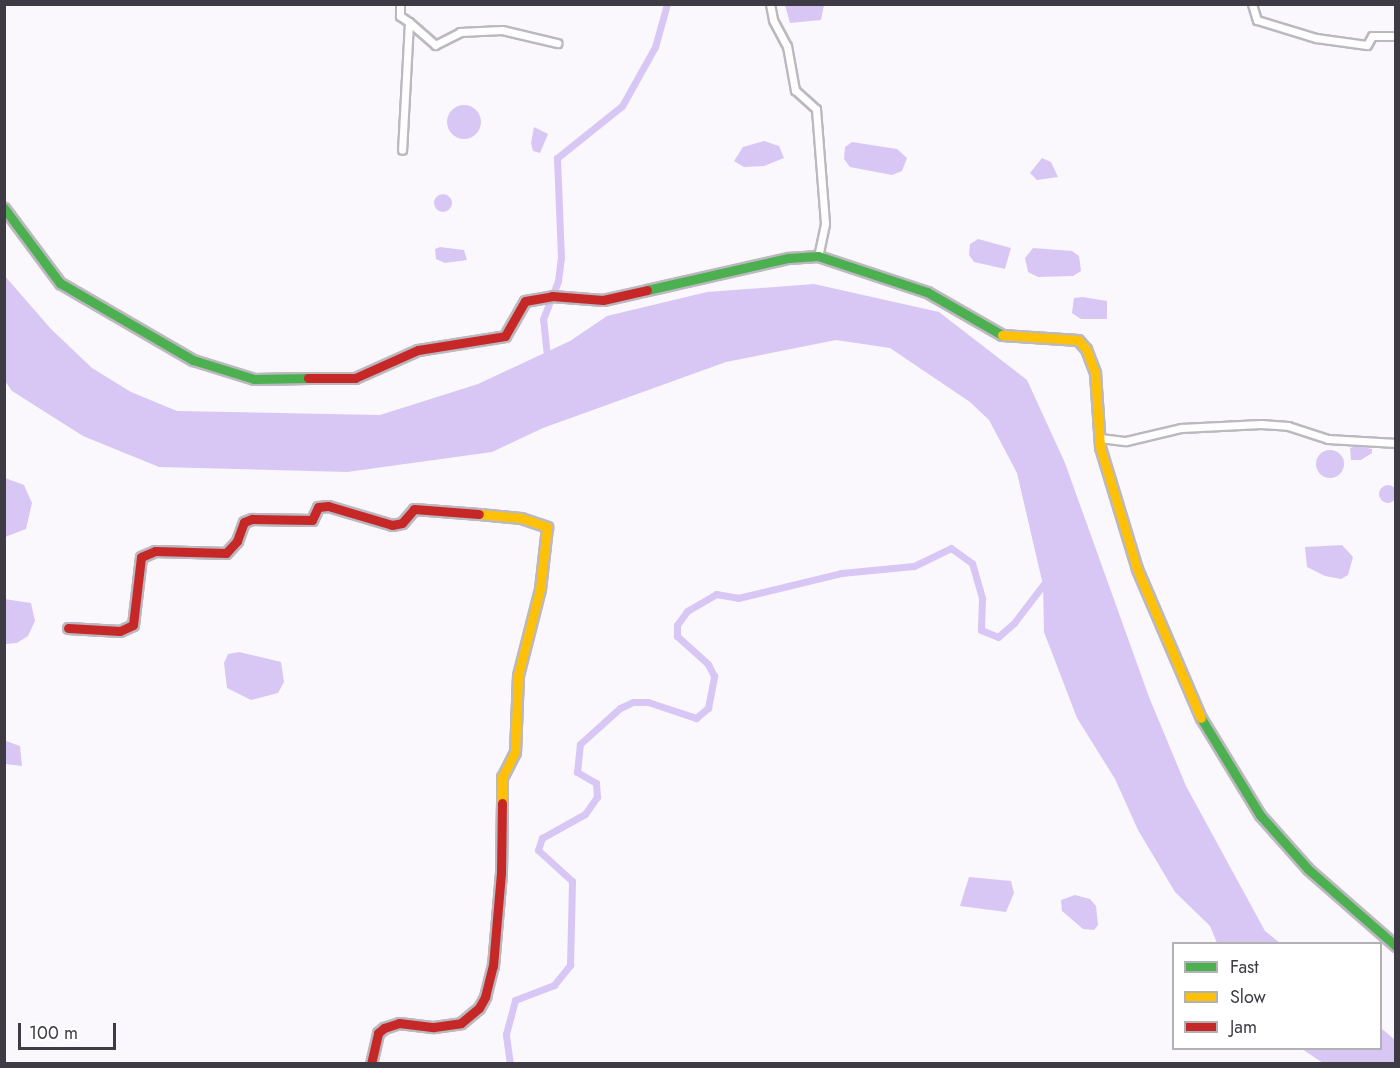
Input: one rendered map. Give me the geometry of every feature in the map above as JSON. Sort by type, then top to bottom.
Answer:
[{"type":"street","points":[[400,4],[400,16],[435,45],[460,32],[502,30],[557,43]]},
{"type":"street","points":[[770,4],[773,20],[787,46],[795,90],[816,109],[825,224],[818,256]]},
{"type":"street","points":[[1252,4],[1257,20],[1316,38],[1367,45],[1372,36],[1395,36]]},
{"type":"street","points":[[402,150],[409,22]]},
{"type":"street","points":[[4,208],[60,283],[193,360],[254,379],[355,378],[418,350],[505,336],[525,301],[552,296],[603,300],[788,258],[818,256],[927,292],[1007,338],[1078,340],[1086,349],[1095,373],[1100,438],[1137,569],[1215,746],[1260,815],[1308,869],[1395,946]]},
{"type":"street","points":[[1100,438],[1126,441],[1180,428],[1261,424],[1288,426],[1328,439],[1395,443]]},
{"type":"street","points":[[68,628],[120,631],[133,625],[141,557],[173,550],[226,553],[237,542],[244,522],[252,519],[312,519],[318,507],[328,506],[392,525],[402,523],[414,509],[522,518],[548,527],[540,589],[518,675],[515,752],[502,777],[501,873],[493,966],[485,997],[479,1008],[461,1023],[434,1027],[399,1023],[384,1028],[378,1033],[371,1064]]},
{"type":"shaded area","points":[[785,5],[824,5],[821,20],[790,23]]},
{"type":"shaded area","points":[[464,105],[476,110],[481,122],[476,134],[464,139],[452,134],[447,122],[452,110]]},
{"type":"shaded area","points":[[534,127],[548,134],[540,153],[533,151],[531,143]]},
{"type":"shaded area","points":[[764,141],[779,146],[784,158],[764,166],[744,167],[734,161],[743,147]]},
{"type":"shaded area","points":[[852,142],[897,149],[907,158],[902,171],[892,175],[850,167],[844,159],[845,147]]},
{"type":"shaded area","points":[[1042,158],[1051,162],[1058,177],[1037,180],[1030,173]]},
{"type":"shaded area","points":[[443,194],[449,197],[452,203],[449,209],[443,212],[437,209],[434,203],[437,197]]},
{"type":"shaded area","points":[[978,239],[1011,248],[1005,269],[974,262],[969,255],[970,244]]},
{"type":"shaded area","points":[[440,247],[464,250],[467,260],[445,263],[436,259],[435,249]]},
{"type":"shaded area","points":[[1033,248],[1072,251],[1079,256],[1081,271],[1073,276],[1038,277],[1028,272],[1025,258]]},
{"type":"shaded area","points":[[4,275],[51,329],[92,368],[131,392],[177,411],[380,415],[478,384],[570,341],[607,316],[707,292],[814,284],[939,312],[1027,380],[1065,463],[1149,697],[1186,786],[1265,931],[1279,942],[1217,942],[1210,926],[1175,892],[1138,830],[1115,779],[1077,718],[1044,632],[1043,585],[1017,473],[989,420],[970,402],[890,348],[836,340],[726,362],[543,428],[492,452],[347,472],[159,467],[83,436],[12,391],[5,381]]},
{"type":"shaded area","points":[[1083,297],[1107,301],[1107,319],[1081,319],[1072,313],[1074,298]]},
{"type":"shaded area","points":[[1357,446],[1372,449],[1372,453],[1361,460],[1351,460],[1350,448]]},
{"type":"shaded area","points":[[1330,450],[1340,454],[1344,464],[1340,474],[1330,478],[1320,474],[1316,464],[1320,454]]},
{"type":"shaded area","points":[[5,478],[24,485],[32,503],[26,529],[5,537]]},
{"type":"shaded area","points":[[1388,485],[1394,488],[1397,494],[1394,500],[1388,503],[1382,500],[1379,494],[1382,488]]},
{"type":"shaded area","points":[[1342,545],[1353,557],[1348,575],[1341,579],[1325,576],[1307,567],[1305,547]]},
{"type":"shaded area","points":[[4,599],[31,603],[35,621],[28,636],[17,643],[5,644]]},
{"type":"shaded area","points":[[239,652],[281,662],[284,682],[278,693],[251,700],[227,688],[224,663],[228,654]]},
{"type":"shaded area","points":[[6,741],[20,746],[22,766],[5,764]]},
{"type":"shaded area","points":[[969,877],[1011,881],[1014,893],[1006,912],[960,906]]},
{"type":"shaded area","points":[[1075,895],[1090,899],[1096,906],[1098,925],[1094,930],[1083,929],[1062,911],[1061,900]]},
{"type":"shaded area","points":[[1382,1029],[1395,1040],[1395,1063],[1323,1063],[1304,1050],[1382,1050]]},
{"type":"waterway","points":[[547,356],[543,319],[558,281],[561,258],[557,158],[622,106],[655,47],[667,4]]},
{"type":"waterway","points":[[510,1064],[506,1034],[515,1000],[554,985],[570,965],[572,881],[538,850],[542,838],[585,814],[597,797],[596,783],[577,772],[580,744],[620,708],[633,702],[648,702],[696,718],[708,708],[714,676],[708,664],[677,636],[677,625],[687,611],[716,594],[738,598],[841,573],[914,566],[951,548],[972,563],[982,599],[981,630],[998,637],[1014,623],[1043,585]]},
{"type":"traffic: fast","points":[[4,208],[60,283],[193,360],[254,379],[308,378]]},
{"type":"traffic: fast","points":[[647,290],[788,258],[818,256],[927,292],[1002,335]]},
{"type":"traffic: fast","points":[[1201,718],[1260,815],[1308,869],[1396,946]]},
{"type":"traffic: slow","points":[[1002,335],[1078,340],[1086,349],[1095,373],[1100,447],[1137,569],[1201,718]]},
{"type":"traffic: slow","points":[[479,514],[521,518],[547,527],[540,589],[518,675],[515,752],[502,777],[502,803]]},
{"type":"traffic: jam","points":[[308,378],[355,378],[418,350],[505,336],[525,301],[552,296],[603,300],[647,290]]},
{"type":"traffic: jam","points":[[68,628],[120,631],[133,625],[141,557],[155,551],[226,553],[237,541],[244,522],[252,519],[312,520],[318,507],[328,506],[392,525],[402,523],[414,509],[479,514]]},
{"type":"traffic: jam","points":[[371,1064],[378,1033],[384,1028],[399,1023],[434,1027],[461,1023],[479,1008],[485,997],[493,966],[501,873],[502,803]]}]
